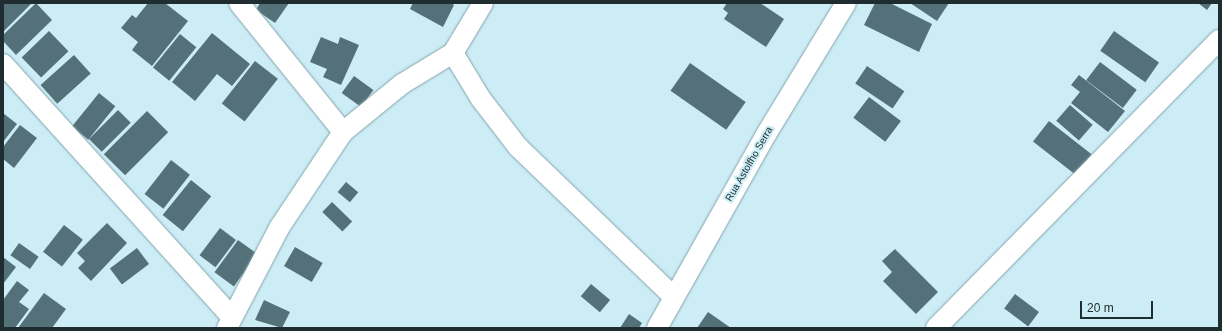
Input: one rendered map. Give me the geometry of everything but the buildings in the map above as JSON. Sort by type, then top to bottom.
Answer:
[{"type":"street","points":[[239,3],[343,132]]},
{"type":"street","points":[[3,64],[229,322],[291,208],[343,132],[402,84],[453,53],[483,3]]},
{"type":"street","name":"Rua Astolfho Serra","points":[[657,328],[846,3]]},
{"type":"street","points":[[936,328],[1219,40]]},
{"type":"street","points":[[453,53],[481,99],[518,147],[674,297]]}]
